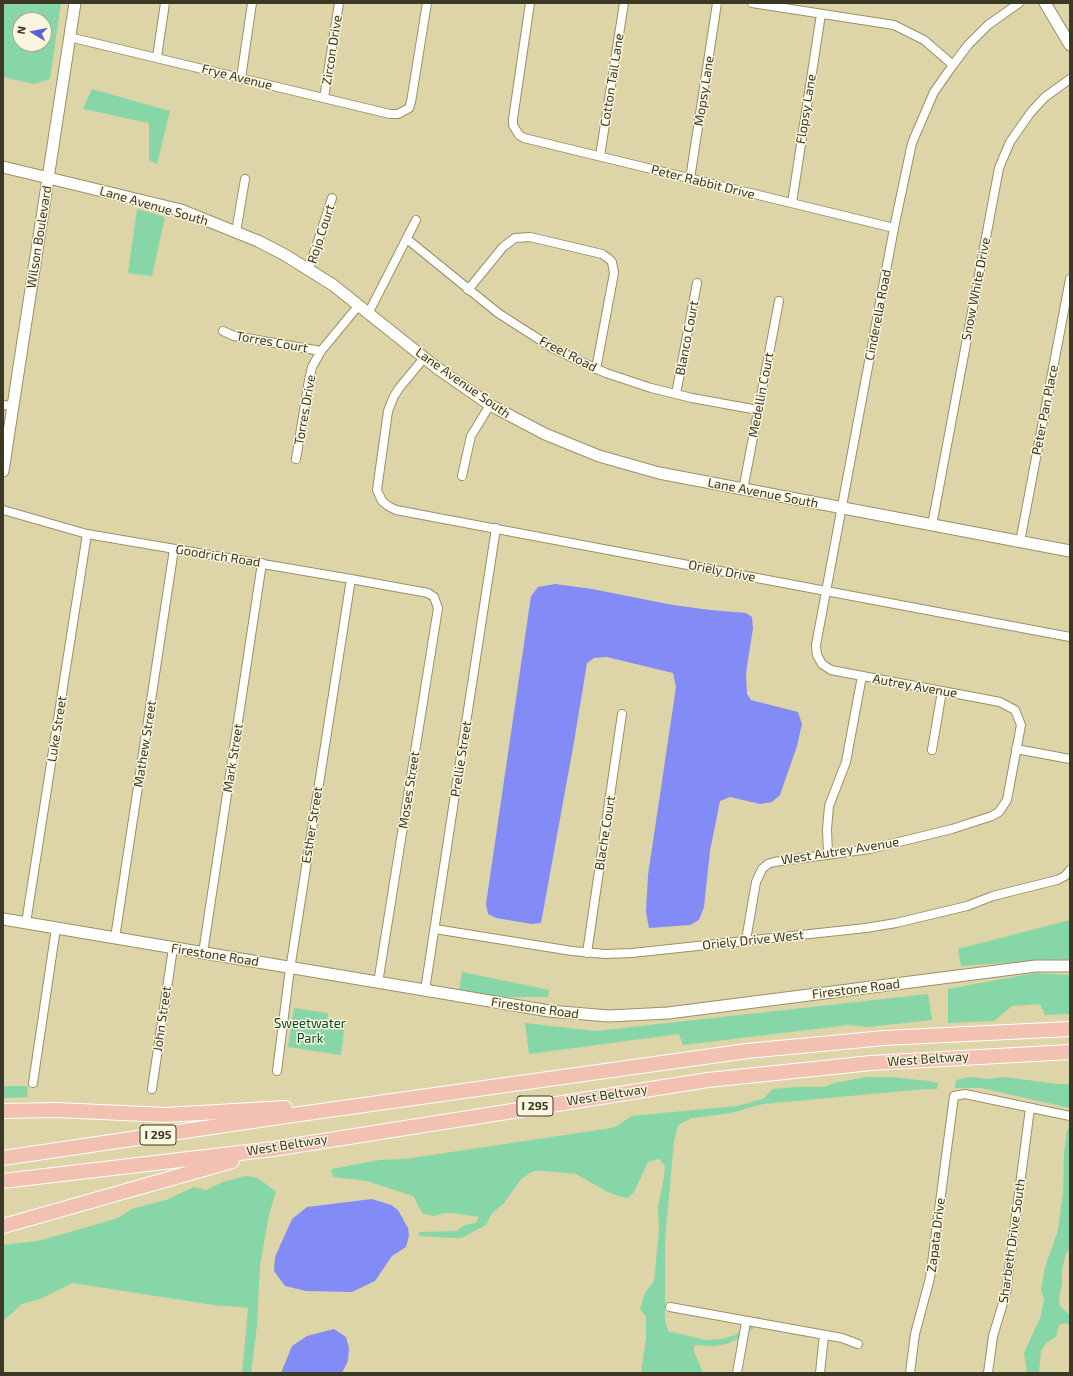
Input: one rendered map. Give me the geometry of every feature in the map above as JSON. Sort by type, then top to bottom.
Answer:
[{"type":"highway","name":"West Beltway","points":[[3,1158],[312,1112],[747,1051],[884,1038],[1070,1029]]},
{"type":"highway","name":"West Beltway","points":[[3,1181],[273,1149],[708,1080],[871,1063],[1070,1052]]},
{"type":"highway","points":[[3,1111],[57,1110],[166,1115],[298,1107],[312,1112]]},
{"type":"highway","points":[[3,1226],[273,1149]]},
{"type":"street","name":"Wilson Boulevard","points":[[3,471],[8,406],[48,178],[75,3]]},
{"type":"street","points":[[157,57],[165,3]]},
{"type":"street","points":[[241,78],[252,3]]},
{"type":"street","name":"Zircon Drive","points":[[324,98],[339,3]]},
{"type":"street","name":"Frye Avenue","points":[[69,37],[390,114],[404,112],[412,102],[427,3]]},
{"type":"street","name":"Peter Rabbit Drive","points":[[530,3],[513,119],[515,131],[524,138],[894,228]]},
{"type":"street","name":"Cotton Tail Lane","points":[[600,156],[624,3]]},
{"type":"street","name":"Mopsy Lane","points":[[690,178],[717,3]]},
{"type":"street","points":[[752,3],[885,23],[906,30],[924,40],[953,65]]},
{"type":"street","name":"Cinderella Road","points":[[822,664],[817,655],[816,645],[907,164],[920,121],[934,92],[968,46],[988,25],[1019,3]]},
{"type":"street","points":[[1045,3],[1070,45]]},
{"type":"street","name":"Flopsy Lane","points":[[792,203],[821,14]]},
{"type":"street","name":"Snow White Drive","points":[[932,525],[999,168],[1010,142],[1031,112],[1044,97],[1070,79]]},
{"type":"street","name":"Lane Avenue South","points":[[3,167],[181,210],[236,232],[285,255],[309,269],[359,304],[424,358],[490,404],[545,434],[599,456],[659,473],[743,490],[1070,551]]},
{"type":"street","points":[[236,232],[245,179]]},
{"type":"street","name":"Rojo Court","points":[[309,269],[332,198]]},
{"type":"street","points":[[369,312],[416,220]]},
{"type":"street","points":[[468,290],[503,247],[515,238],[530,237],[602,254],[612,262],[614,273],[596,369]]},
{"type":"street","name":"Freel Road","points":[[407,239],[498,313],[530,335],[596,369],[628,381],[676,394],[758,410]]},
{"type":"street","name":"Peter Pan Place","points":[[1020,542],[1070,278]]},
{"type":"street","name":"Blanco Court","points":[[676,394],[697,283]]},
{"type":"street","name":"Medellin Court","points":[[743,490],[779,301]]},
{"type":"street","name":"Torres Drive","points":[[296,459],[310,374],[321,351],[359,304]]},
{"type":"street","name":"Torres Court","points":[[223,330],[234,336],[321,351]]},
{"type":"street","name":"Oriely Drive","points":[[424,358],[400,387],[391,403],[378,483],[379,496],[388,506],[396,510],[1070,637]]},
{"type":"street","points":[[462,476],[471,436],[490,404]]},
{"type":"street","name":"Goodrich Road","points":[[3,510],[87,534],[351,579],[428,593],[434,597]]},
{"type":"street","name":"Prellie Street","points":[[425,990],[496,528]]},
{"type":"street","name":"Luke Street","points":[[26,923],[87,534]]},
{"type":"street","name":"Mathew Street","points":[[115,938],[174,549]]},
{"type":"street","name":"Mark Street","points":[[203,953],[262,563]]},
{"type":"street","name":"Esther Street","points":[[277,1071],[290,968],[351,579]]},
{"type":"street","name":"Moses Street","points":[[378,983],[438,608],[434,597]]},
{"type":"street","name":"Autrey Avenue","points":[[822,664],[831,670],[1000,702],[1015,710],[1021,725],[1016,749]]},
{"type":"street","points":[[828,854],[827,829],[829,806],[846,762],[862,676]]},
{"type":"street","points":[[932,750],[942,691]]},
{"type":"street","name":"Blache Court","points":[[587,953],[622,714]]},
{"type":"street","points":[[1016,749],[1070,759]]},
{"type":"street","name":"West Autrey Avenue","points":[[746,940],[756,882],[762,869],[774,862],[870,849],[952,829],[992,816],[999,812],[1007,800],[1016,749]]},
{"type":"street","name":"Oriely Drive West","points":[[435,929],[540,947],[587,953],[632,954],[746,940],[866,928],[896,923],[967,906],[1067,873]]},
{"type":"street","name":"Firestone Road","points":[[3,919],[576,1015],[632,1016],[1036,966],[1070,966]]},
{"type":"street","points":[[32,1083],[56,928]]},
{"type":"street","name":"John Street","points":[[152,1089],[173,948]]},
{"type":"street","name":"Zapata Drive","points":[[910,1373],[915,1334],[930,1278],[954,1096],[965,1094],[1030,1108]]},
{"type":"street","points":[[1030,1108],[1070,1116]]},
{"type":"street","name":"Sharbeth Drive South","points":[[988,1373],[993,1336],[1006,1293],[1030,1108]]},
{"type":"street","points":[[670,1308],[842,1338],[858,1344]]},
{"type":"street","points":[[737,1373],[746,1322]]},
{"type":"street","points":[[820,1373],[824,1335]]},
{"type":"green space","points":[[3,3],[61,3],[50,79],[34,84],[3,77]]},
{"type":"green space","points":[[92,89],[170,111],[157,164],[149,160],[149,123],[83,109]]},
{"type":"green space","points":[[137,209],[165,217],[152,276],[128,273]]},
{"type":"green space","points":[[1070,920],[1070,960],[1061,959],[961,966],[958,949]]},
{"type":"green space","points":[[462,972],[549,990],[548,997],[506,997],[459,992]]},
{"type":"green space","points":[[1035,973],[1070,975],[1070,1014],[1045,1015],[1040,1004],[1012,1006],[994,1021],[948,1023],[948,989]]},
{"type":"green space","points":[[928,994],[932,1020],[867,1027],[848,1025],[683,1045],[679,1034],[529,1054],[525,1023],[596,1031]]},
{"type":"green space","name":"Sweetwater Park","points":[[294,1008],[328,1013],[327,1021],[345,1024],[341,1055],[288,1047]]},
{"type":"green space","points":[[867,1077],[890,1077],[938,1083],[937,1089],[763,1104],[731,1113],[692,1118],[678,1125],[674,1141],[665,1240],[665,1320],[668,1331],[705,1340],[722,1339],[735,1335],[757,1316],[759,1316],[760,1319],[754,1328],[727,1344],[714,1346],[694,1345],[694,1351],[703,1373],[641,1373],[646,1338],[646,1317],[640,1309],[645,1293],[654,1281],[659,1231],[658,1207],[665,1166],[659,1159],[648,1162],[634,1192],[628,1198],[608,1192],[576,1174],[534,1171],[522,1178],[504,1203],[492,1213],[486,1225],[461,1238],[419,1236],[419,1232],[456,1231],[465,1225],[476,1223],[479,1217],[453,1213],[444,1213],[434,1216],[423,1214],[413,1196],[367,1181],[333,1177],[331,1169],[380,1160],[405,1159],[605,1129],[615,1127],[632,1116],[737,1106],[763,1099],[773,1089],[825,1087],[834,1083]]},
{"type":"green space","points":[[971,1077],[988,1079],[1005,1077],[1057,1084],[1070,1084],[1070,1108],[981,1088],[955,1088],[956,1080]]},
{"type":"green space","points":[[3,1086],[28,1086],[27,1097],[3,1098]]},
{"type":"green space","points":[[1069,1128],[1070,1249],[1066,1254],[1062,1269],[1062,1284],[1059,1297],[1060,1306],[1070,1315],[1070,1325],[1066,1323],[1059,1325],[1056,1337],[1047,1342],[1041,1351],[1039,1373],[1027,1373],[1024,1353],[1041,1316],[1044,1299],[1041,1290],[1045,1267],[1058,1231],[1063,1193],[1064,1154],[1067,1130]]},
{"type":"green space","points":[[246,1176],[258,1178],[276,1192],[269,1215],[260,1266],[257,1325],[251,1373],[242,1373],[248,1308],[214,1305],[72,1283],[40,1299],[22,1304],[3,1321],[3,1245],[37,1241],[67,1233],[118,1218],[132,1209],[166,1200],[194,1187],[206,1190],[223,1182]]},
{"type":"water","points":[[555,584],[592,589],[673,605],[746,613],[752,617],[753,628],[746,673],[747,694],[751,700],[798,712],[802,724],[797,746],[780,795],[772,802],[760,804],[730,797],[720,801],[710,851],[704,907],[699,920],[690,925],[649,928],[646,912],[648,875],[676,687],[673,673],[607,657],[594,658],[587,663],[541,923],[532,924],[496,918],[488,914],[486,904],[531,596],[538,587]]},
{"type":"water","points":[[372,1199],[391,1205],[398,1210],[408,1228],[409,1236],[406,1247],[392,1256],[375,1281],[352,1292],[306,1291],[285,1286],[274,1271],[275,1257],[292,1219],[307,1207]]},
{"type":"water","points":[[334,1329],[346,1337],[349,1348],[348,1361],[342,1373],[281,1373],[292,1346],[307,1336]]}]
